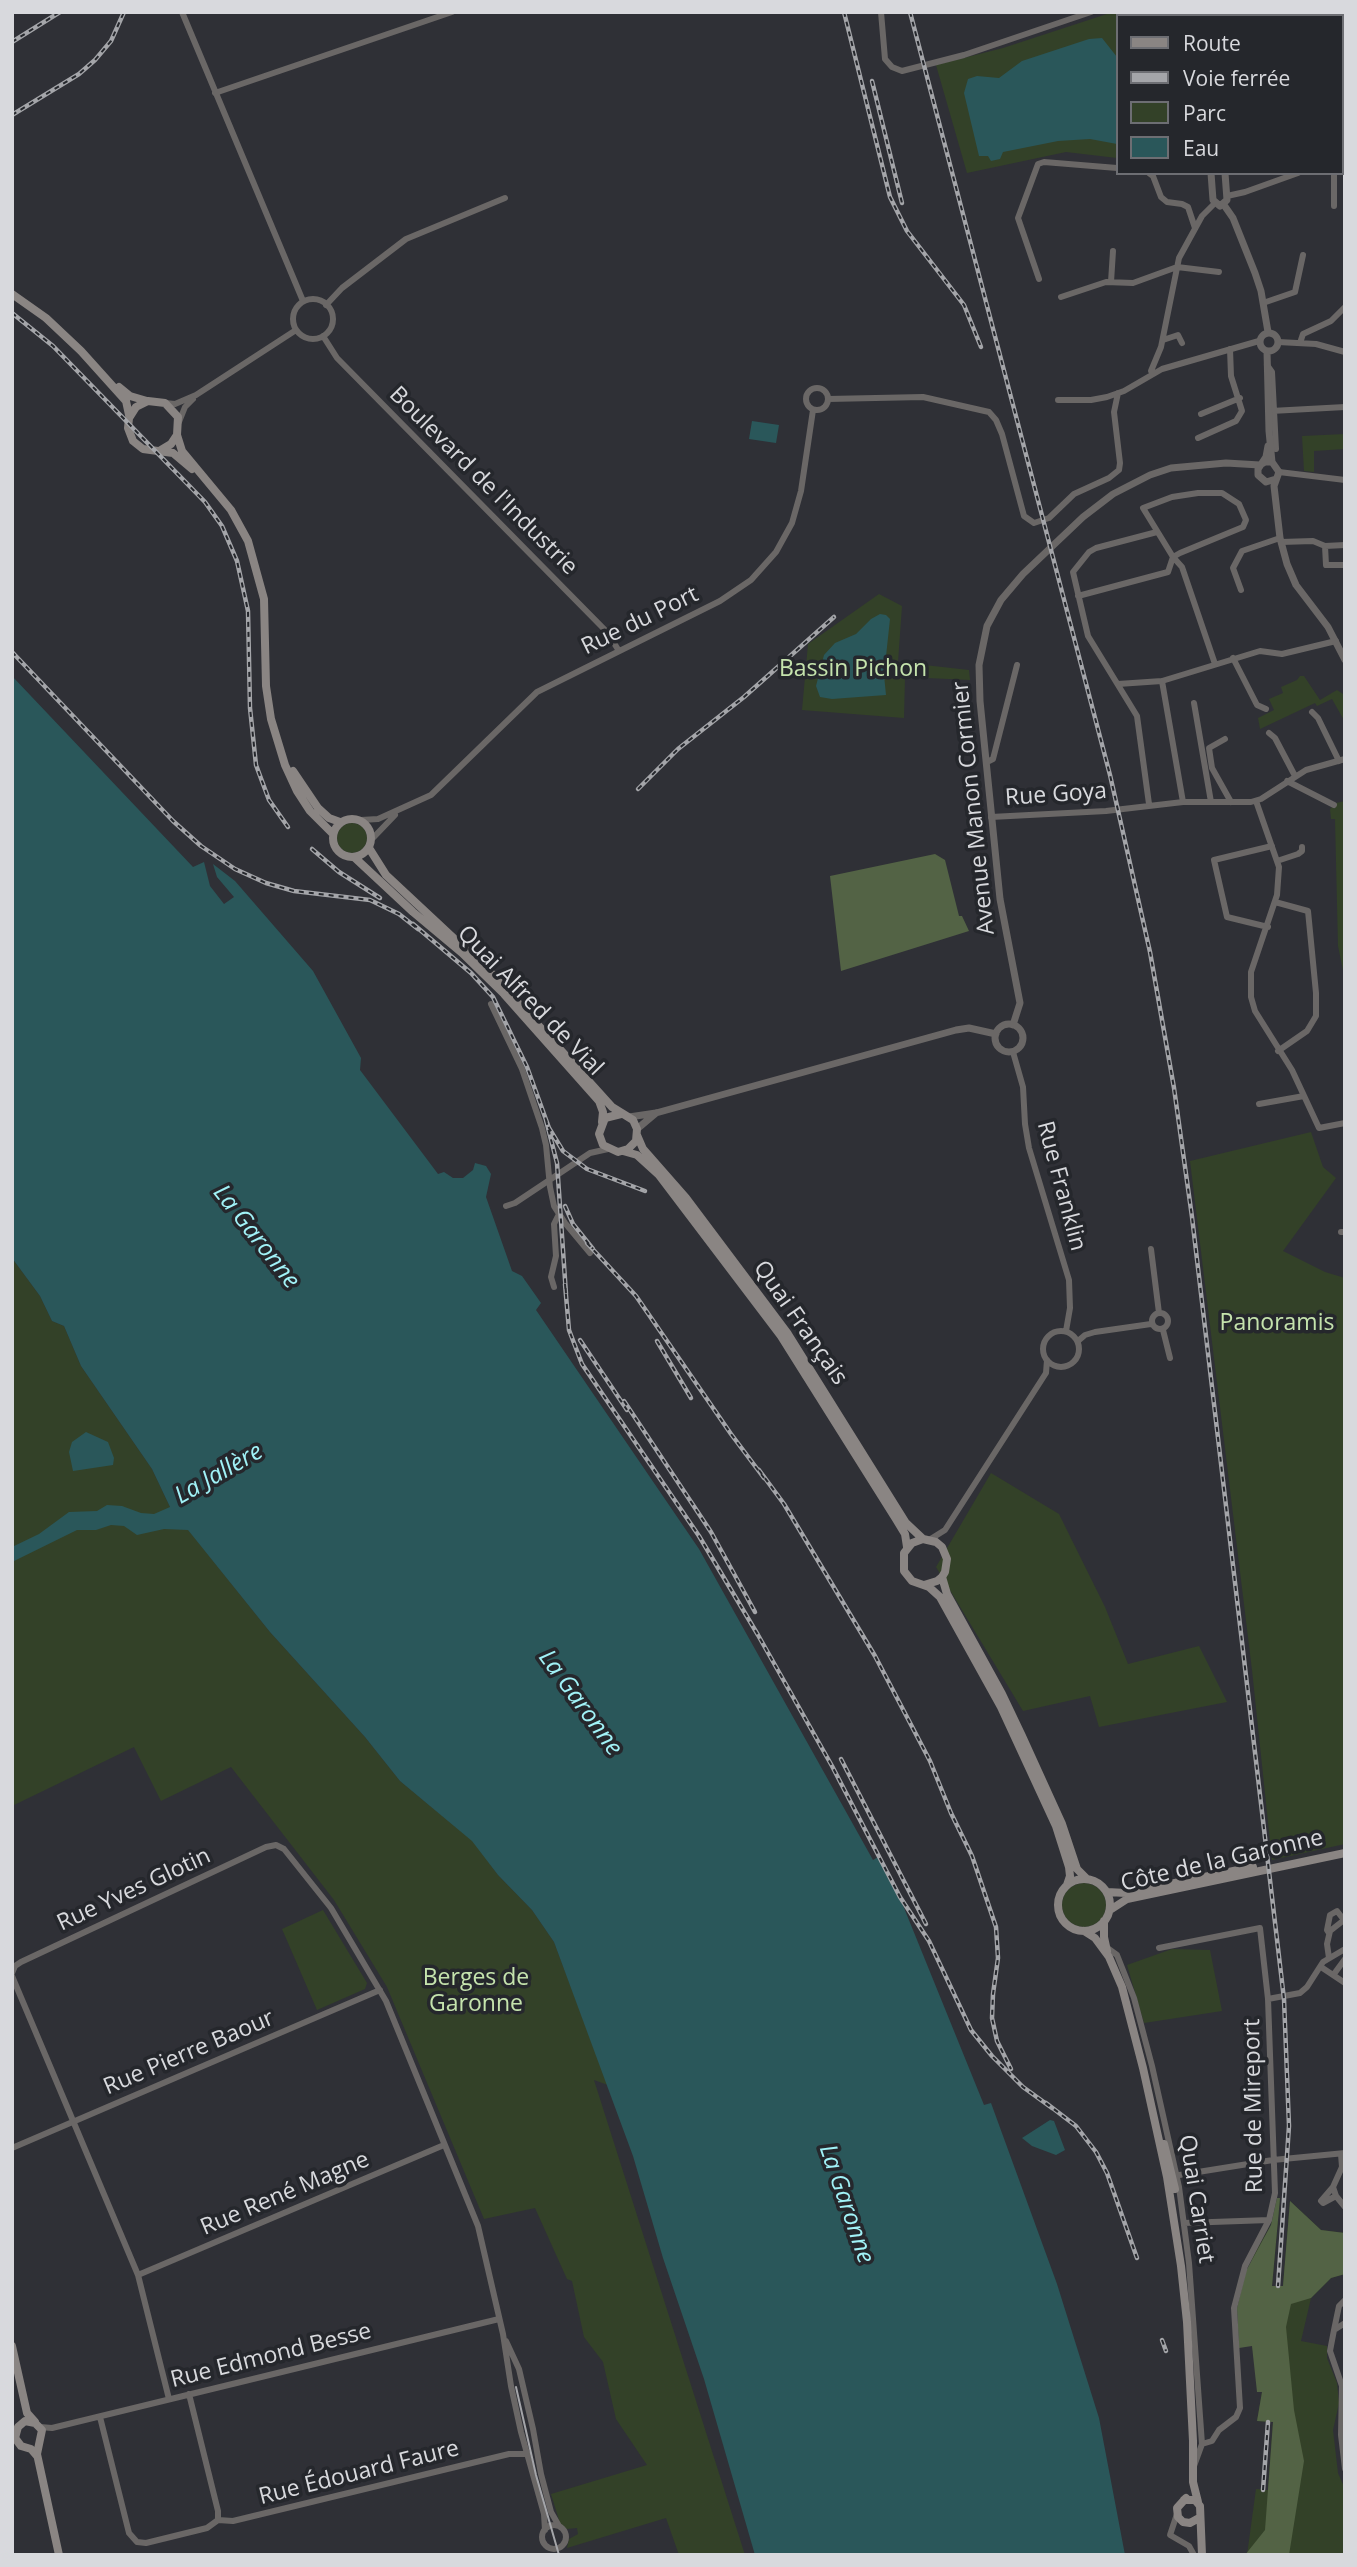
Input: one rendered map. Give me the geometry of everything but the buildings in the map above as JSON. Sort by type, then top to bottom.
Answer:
[{"type":"main road","points":[[12,294],[46,318],[130,396],[165,403],[175,411],[179,424],[177,435],[180,448],[238,520],[256,565],[265,609],[267,699],[285,765],[301,798],[333,834]]},
{"type":"main road","points":[[93,364],[125,401],[130,435],[138,446],[149,451],[161,450],[177,456],[206,480]]},
{"type":"main road","points":[[129,418],[136,407],[148,401]]},
{"type":"main road","points":[[161,450],[171,444],[177,435]]},
{"type":"main road","points":[[280,747],[313,802],[325,815],[340,822]]},
{"type":"main road","points":[[350,818],[361,820],[370,830],[370,843],[354,857],[339,852],[333,834],[340,822],[350,818]]},
{"type":"main road","name":"Quai Alfred de Vial","points":[[370,843],[386,875],[492,974],[612,1107],[625,1115]]},
{"type":"main road","name":"Quai Alfred de Vial","points":[[354,857],[462,953],[504,995],[599,1101],[603,1111],[602,1123]]},
{"type":"main road","points":[[610,1115],[625,1115],[637,1132],[633,1145],[623,1152],[608,1149],[603,1145],[599,1134],[602,1123],[610,1115]]},
{"type":"main road","name":"Quai Français","points":[[637,1132],[643,1149],[671,1179],[788,1334],[910,1528],[926,1539]]},
{"type":"main road","name":"Quai Français","points":[[623,1152],[637,1154],[659,1175],[781,1336],[897,1519],[905,1534],[907,1547]]},
{"type":"main road","points":[[924,1585],[942,1577],[947,1566],[946,1553],[936,1542],[926,1539],[907,1547],[902,1559],[904,1571],[912,1581],[924,1585],[940,1597],[1002,1707],[1056,1826],[1070,1876],[1059,1898],[1059,1914],[1069,1926],[1084,1931],[1091,1930],[1104,1921],[1110,1910],[1107,1892],[1095,1881],[1087,1879],[1073,1881],[1067,1885]]},
{"type":"main road","points":[[942,1577],[947,1594],[1002,1694],[1022,1737],[1062,1824],[1077,1869],[1087,1879]]},
{"type":"main road","name":"Côte de la Garonne","points":[[1107,1892],[1126,1893],[1345,1850]]},
{"type":"main road","name":"Côte de la Garonne","points":[[1110,1910],[1127,1899],[1345,1850]]},
{"type":"main road","name":"Quai Carriet","points":[[1104,1921],[1104,1937],[1109,1958],[1126,2003],[1156,2125],[1172,2176],[1186,2322],[1193,2482],[1198,2502]]},
{"type":"main road","name":"Quai Carriet","points":[[1084,1931],[1095,1938],[1109,1958]]},
{"type":"main road","points":[[12,2346],[27,2413],[38,2425],[41,2440],[37,2456],[59,2555]]},
{"type":"main road","points":[[27,2413],[16,2429],[14,2438],[18,2444],[37,2456]]},
{"type":"main road","points":[[22,2423],[38,2425]]},
{"type":"main road","points":[[27,2448],[41,2440]]},
{"type":"main road","name":"Quai Carriet","points":[[1184,2500],[1193,2482]]},
{"type":"main road","points":[[1200,2540],[1177,2514],[1178,2505],[1184,2500],[1198,2502],[1201,2510],[1199,2518],[1202,2555]]},
{"type":"main road","points":[[1185,2523],[1199,2518]]},
{"type":"street","points":[[182,12],[303,301]]},
{"type":"street","points":[[215,93],[452,12]]},
{"type":"street","points":[[881,12],[885,59],[897,69],[968,51],[1091,12]]},
{"type":"street","points":[[1039,279],[1018,218],[1038,164],[1044,162],[1116,168]]},
{"type":"street","points":[[1152,175],[1161,197],[1167,202],[1188,207],[1195,228]]},
{"type":"street","points":[[1211,175],[1215,203]]},
{"type":"street","points":[[1225,175],[1225,201],[1255,273],[1264,303],[1268,332]]},
{"type":"street","points":[[1153,373],[1151,370],[1162,343],[1179,258],[1202,216],[1215,203],[1292,175]]},
{"type":"street","points":[[1334,175],[1334,206]]},
{"type":"street","points":[[326,304],[342,288],[406,239],[505,198]]},
{"type":"street","points":[[1111,282],[1113,251]]},
{"type":"street","points":[[1264,303],[1295,292],[1303,255]]},
{"type":"street","points":[[1062,297],[1111,282],[1133,284],[1177,267],[1219,272]]},
{"type":"street","points":[[315,299],[326,304],[332,319],[331,327],[323,336],[308,338],[296,330],[293,323],[294,312],[303,301],[315,299]]},
{"type":"street","points":[[1300,343],[1303,334],[1331,321],[1345,307]]},
{"type":"street","points":[[165,403],[175,404],[197,395],[296,330]]},
{"type":"street","points":[[1058,400],[1091,400],[1118,393],[1153,373],[1259,341],[1261,336],[1268,332]]},
{"type":"street","points":[[1267,351],[1276,348],[1278,342],[1275,335],[1268,332]]},
{"type":"street","points":[[1162,343],[1178,335],[1182,343]]},
{"type":"street","name":"Boulevard de l'Industrie","points":[[323,336],[337,358],[607,632],[619,651]]},
{"type":"street","points":[[1259,341],[1267,351]]},
{"type":"street","points":[[1278,342],[1300,343],[1345,352]]},
{"type":"street","points":[[1162,343],[1166,368]]},
{"type":"street","points":[[1198,438],[1236,421],[1242,411],[1231,376],[1230,349]]},
{"type":"street","points":[[1267,351],[1274,454]]},
{"type":"street","points":[[812,389],[823,390],[828,400],[823,408],[813,410],[806,402],[806,394],[812,389]]},
{"type":"street","points":[[828,400],[923,397],[989,412],[994,416],[1002,435],[1024,516],[1034,523],[1049,518],[1074,494],[1109,478],[1118,470],[1120,463],[1114,412],[1118,393]]},
{"type":"street","points":[[179,424],[185,407],[197,395]]},
{"type":"street","points":[[1201,414],[1240,398]]},
{"type":"street","points":[[1271,411],[1345,407]]},
{"type":"street","name":"Rue du Port","points":[[361,820],[374,820],[402,810],[438,790],[537,692],[720,601],[736,592],[765,567],[786,536],[797,509],[813,410]]},
{"type":"street","points":[[1271,411],[1267,455],[1259,469],[1260,479],[1266,482],[1276,506]]},
{"type":"street","points":[[1269,431],[1277,475],[1276,506],[1280,540],[1287,564],[1296,585],[1320,615],[1345,660]]},
{"type":"street","points":[[1259,469],[1274,454]]},
{"type":"street","name":"Avenue Manon Cormier","points":[[1013,1025],[1020,1003],[1003,923],[979,682],[981,649],[987,626],[1010,588],[1083,517],[1113,494],[1171,468],[1216,464],[1259,469]]},
{"type":"street","points":[[1266,482],[1277,475],[1345,480]]},
{"type":"street","points":[[1078,596],[1168,572],[1173,557],[1243,527],[1246,520],[1239,504],[1222,494],[1198,493],[1172,497],[1143,508],[1173,557],[1182,567],[1215,664]]},
{"type":"street","points":[[1149,804],[1137,716],[1088,636],[1073,572],[1089,552],[1157,532]]},
{"type":"street","points":[[1241,590],[1233,568],[1242,551],[1280,540],[1313,541],[1325,546],[1345,545]]},
{"type":"street","points":[[1325,546],[1326,565],[1345,565]]},
{"type":"street","points":[[1118,684],[1162,681],[1260,651],[1282,653],[1336,641]]},
{"type":"street","points":[[1233,658],[1257,705],[1266,709]]},
{"type":"street","points":[[987,762],[993,759],[1017,665]]},
{"type":"street","points":[[1162,681],[1183,802]]},
{"type":"street","points":[[1194,703],[1211,802]]},
{"type":"street","points":[[1312,712],[1342,760],[1295,776],[1256,801],[1279,867],[1275,902],[1251,972],[1251,997],[1255,1011],[1292,1070],[1319,1128],[1345,1124]]},
{"type":"street","points":[[1269,733],[1275,738],[1295,776]]},
{"type":"street","points":[[984,736],[992,741],[998,739]]},
{"type":"street","points":[[1225,739],[1209,748],[1212,768],[1231,802]]},
{"type":"street","points":[[1287,781],[1334,805]]},
{"type":"street","name":"Rue Goya","points":[[991,817],[1106,811],[1149,804],[1256,801]]},
{"type":"street","name":"Rue du Port","points":[[370,843],[384,825],[402,810]]},
{"type":"street","points":[[1268,927],[1227,917],[1214,860],[1272,846]]},
{"type":"street","points":[[1277,861],[1298,854],[1302,847]]},
{"type":"street","points":[[1275,902],[1308,911],[1316,993],[1316,1016],[1307,1031],[1278,1051]]},
{"type":"street","points":[[491,1004],[522,1069],[542,1128],[553,1201],[559,1214],[590,1253]]},
{"type":"street","points":[[1005,1025],[1013,1025],[1020,1030],[1023,1039],[1020,1047],[1013,1052],[1001,1049],[996,1042],[996,1034],[1005,1025]]},
{"type":"street","points":[[625,1115],[656,1113],[956,1030],[969,1028],[996,1034]]},
{"type":"street","name":"Rue Franklin","points":[[1013,1052],[1023,1087],[1029,1148],[1069,1280],[1070,1308],[1066,1331]]},
{"type":"street","points":[[1259,1104],[1304,1096]]},
{"type":"street","points":[[637,1132],[656,1113]]},
{"type":"street","points":[[506,1206],[515,1203],[590,1153],[608,1149]]},
{"type":"street","points":[[554,1287],[551,1277],[556,1256],[554,1223],[559,1214]]},
{"type":"street","points":[[1152,1249],[1158,1312]]},
{"type":"street","points":[[1158,1312],[1152,1318],[1152,1324],[1155,1329],[1163,1330]]},
{"type":"street","points":[[1158,1312],[1165,1314],[1169,1321],[1163,1330],[1170,1358]]},
{"type":"street","points":[[1078,1341],[1095,1332],[1152,1324]]},
{"type":"street","points":[[926,1539],[945,1530],[1046,1373],[1047,1360],[1043,1350],[1046,1339],[1055,1332],[1066,1331],[1078,1341],[1076,1359],[1067,1366],[1046,1373]]},
{"type":"street","points":[[1047,1360],[1059,1367]]},
{"type":"street","points":[[945,1530],[946,1553]]},
{"type":"street","name":"Rue Yves Glotin","points":[[169,2399],[138,2275],[12,1974],[15,1966],[266,1847],[276,1845],[284,1849],[331,1908],[380,1990]]},
{"type":"street","points":[[1329,1933],[1344,1920],[1338,1912],[1333,1912],[1328,1926],[1329,1958]]},
{"type":"street","name":"Rue de Mireport","points":[[1158,1948],[1261,1928],[1268,1999],[1275,2193],[1269,2220],[1245,2266],[1234,2308],[1240,2408],[1236,2417],[1219,2430],[1212,2441],[1202,2444]]},
{"type":"street","name":"Quai Carriet","points":[[1107,1947],[1117,1955],[1134,1998],[1152,2066],[1172,2176],[1184,2223],[1202,2444],[1194,2467]]},
{"type":"street","points":[[1268,1999],[1300,1993],[1329,1958],[1345,1949]]},
{"type":"street","points":[[1334,1974],[1345,1959]]},
{"type":"street","points":[[1321,1967],[1345,1983]]},
{"type":"street","points":[[380,1990],[478,2226],[503,2334],[511,2386],[544,2514],[543,2540],[553,2552],[563,2546]]},
{"type":"street","name":"Rue Pierre Baour","points":[[12,2148],[380,1990]]},
{"type":"street","name":"Rue René Magne","points":[[138,2275],[444,2145]]},
{"type":"street","points":[[1172,2176],[1273,2160],[1343,2154],[1342,2167],[1333,2187],[1321,2201],[1323,2203],[1336,2196]]},
{"type":"street","points":[[1333,2187],[1345,2207]]},
{"type":"street","points":[[1184,2223],[1269,2220]]},
{"type":"street","points":[[1345,2300],[1339,2306],[1330,2351],[1339,2375],[1343,2405],[1341,2447],[1345,2469]]},
{"type":"street","name":"Rue Edmond Besse","points":[[38,2425],[52,2428],[100,2417],[499,2319]]},
{"type":"street","points":[[1334,2330],[1345,2323]]},
{"type":"street","points":[[503,2334],[519,2369],[551,2512],[566,2534],[564,2555]]},
{"type":"street","points":[[189,2395],[218,2520]]},
{"type":"street","name":"Rue Édouard Faure","points":[[100,2417],[128,2533],[141,2543],[207,2528],[218,2520],[233,2521],[509,2454],[528,2454]]},
{"type":"street","name":"Rue Edmond Besse","points":[[41,2440],[52,2428]]},
{"type":"street","name":"Rue Édouard Faure","points":[[509,2454],[525,2443]]},
{"type":"street","points":[[1177,2514],[1170,2535],[1189,2546],[1194,2555]]},
{"type":"street","points":[[1173,2526],[1185,2523]]},
{"type":"street","points":[[545,2530],[551,2526],[559,2526]]},
{"type":"green space","points":[[1113,12],[1138,12],[1139,14],[1116,14],[1116,158],[1066,152],[967,173],[936,65],[1003,48]]},
{"type":"green space","points":[[1345,434],[1345,449],[1314,451],[1314,472],[1304,471],[1302,436]]},
{"type":"green space","name":"Bassin Pichon","points":[[879,594],[902,606],[898,662],[969,670],[970,680],[905,677],[904,718],[802,710],[808,644]]},
{"type":"green space","points":[[1304,676],[1320,700],[1337,690],[1343,694],[1345,722],[1332,699],[1317,706],[1315,703],[1260,729],[1258,718],[1274,710],[1269,699],[1283,693],[1281,687]]},
{"type":"green space","points":[[1345,801],[1345,980],[1338,946],[1335,819],[1331,819],[1330,809],[1336,803]]},
{"type":"green space","points":[[352,823],[363,827],[367,838],[363,849],[352,853],[341,849],[337,838],[341,827]]},
{"type":"green space","points":[[935,854],[945,860],[959,916],[962,916],[969,931],[841,971],[830,876]]},
{"type":"green space","name":"Panoramis","points":[[1311,1132],[1323,1167],[1336,1178],[1283,1251],[1325,1272],[1345,1278],[1345,1844],[1272,1860],[1252,1670],[1190,1161]]},
{"type":"green space","name":"Berges de Garonne","points":[[12,1258],[40,1296],[52,1321],[64,1326],[81,1366],[152,1469],[170,1507],[270,1632],[365,1737],[400,1781],[473,1841],[498,1875],[532,1910],[554,1942],[608,2085],[594,2080],[745,2555],[679,2555],[666,2518],[567,2548],[569,2539],[578,2534],[577,2528],[567,2529],[560,2523],[551,2494],[647,2465],[616,2419],[603,2362],[584,2337],[572,2281],[567,2279],[535,2208],[484,2219],[387,1987],[334,1900],[231,1767],[161,1801],[134,1747],[12,1806]]},
{"type":"green space","points":[[991,1473],[1059,1514],[1105,1607],[1128,1664],[1199,1646],[1227,1702],[1099,1727],[1090,1696],[1023,1711],[936,1567]]},
{"type":"green space","points":[[1084,1883],[1093,1884],[1100,1889],[1105,1896],[1105,1914],[1100,1921],[1093,1926],[1084,1927],[1075,1926],[1068,1921],[1063,1914],[1062,1905],[1063,1896],[1068,1889],[1075,1884]]},
{"type":"green space","points":[[323,1910],[367,1983],[365,1989],[317,2010],[282,1929]]},
{"type":"green space","points":[[1172,1949],[1210,1950],[1222,2011],[1144,2023],[1127,1965]]},
{"type":"green space","points":[[1277,2198],[1280,2198],[1272,2286],[1283,2286],[1290,2201],[1321,2230],[1345,2233],[1345,2274],[1331,2278],[1311,2298],[1301,2341],[1327,2346],[1327,2358],[1337,2383],[1339,2403],[1333,2430],[1338,2473],[1345,2489],[1345,2555],[1247,2555],[1256,2489],[1268,2490],[1273,2422],[1257,2421],[1262,2392],[1257,2392],[1252,2346],[1252,2258],[1271,2225]]},
{"type":"green space","points":[[1277,2198],[1280,2198],[1272,2286],[1283,2286],[1290,2201],[1321,2230],[1345,2233],[1345,2274],[1331,2278],[1311,2298],[1291,2304],[1286,2327],[1294,2410],[1304,2461],[1289,2555],[1245,2555],[1265,2530],[1273,2422],[1257,2421],[1262,2392],[1257,2392],[1252,2346],[1239,2348],[1237,2308],[1246,2271],[1271,2225]]},
{"type":"water","points":[[1102,38],[1116,56],[1116,144],[1090,139],[1058,141],[1003,152],[1000,159],[991,161],[988,156],[979,156],[964,93],[968,79],[977,76],[999,78],[1022,61],[1089,39]]},
{"type":"water","points":[[752,421],[779,425],[776,443],[749,439]]},
{"type":"water","name":"Bassin Pichon","points":[[880,614],[890,619],[884,675],[886,695],[832,699],[820,697],[816,686],[824,655],[835,643],[856,634]]},
{"type":"water","points":[[12,676],[193,867],[204,862],[210,886],[224,904],[234,897],[217,877],[213,864],[235,881],[313,971],[361,1058],[360,1070],[438,1174],[444,1172],[453,1178],[463,1178],[473,1170],[475,1163],[486,1166],[491,1174],[486,1197],[512,1271],[522,1276],[541,1303],[536,1310],[699,1549],[873,1860],[878,1857],[900,1898],[984,2105],[991,2103],[1057,2284],[1099,2418],[1125,2555],[755,2555],[704,2379],[663,2258],[633,2156],[554,1942],[532,1910],[498,1875],[472,1841],[400,1781],[365,1737],[270,1632],[188,1530],[164,1529],[137,1535],[124,1526],[111,1525],[96,1530],[77,1530],[12,1562],[12,1547],[39,1534],[69,1512],[97,1511],[107,1505],[154,1514],[170,1507],[152,1469],[81,1366],[64,1326],[52,1321],[40,1296],[12,1258]]},
{"type":"water","points":[[86,1432],[108,1442],[114,1458],[113,1465],[73,1471],[69,1452],[72,1442]]},
{"type":"water","points":[[1050,2120],[1054,2121],[1065,2150],[1056,2155],[1032,2146],[1022,2138]]},
{"type":"tram line","points":[[516,2387],[536,2475],[559,2555]]},
{"type":"railway","points":[[12,42],[60,12]]},
{"type":"railway","points":[[12,115],[79,74],[95,60],[111,41],[124,12]]},
{"type":"railway","points":[[844,12],[890,197],[907,231],[964,305],[981,347]]},
{"type":"railway","points":[[910,12],[1110,775],[1150,952],[1174,1088],[1192,1217],[1284,1999],[1289,2126],[1278,2286]]},
{"type":"railway","points":[[872,81],[902,203]]},
{"type":"railway","points":[[12,313],[53,346],[205,502],[222,526],[237,561],[248,611],[250,708],[256,765],[269,800],[288,827]]},
{"type":"railway","points":[[638,789],[678,749],[744,697],[834,617]]},
{"type":"railway","points":[[12,652],[173,821],[201,846],[235,869],[266,883],[294,891],[370,900],[399,914],[418,929]]},
{"type":"railway","points":[[312,849],[339,872],[380,898]]},
{"type":"railway","points":[[413,924],[471,973],[493,997],[527,1067],[549,1128],[563,1151],[587,1169],[645,1191]]},
{"type":"railway","points":[[546,1120],[557,1163],[566,1294]]},
{"type":"railway","points":[[565,1206],[573,1224],[593,1249]]},
{"type":"railway","points":[[587,1243],[636,1296],[764,1478]]},
{"type":"railway","points":[[565,1284],[569,1330],[582,1364],[699,1536],[758,1635],[832,1766],[900,1897],[929,1941],[971,2030],[1023,2087],[1052,2108]]},
{"type":"railway","points":[[580,1340],[627,1410]]},
{"type":"railway","points":[[657,1341],[691,1398]]},
{"type":"railway","points":[[624,1401],[711,1532],[755,1612]]},
{"type":"railway","points":[[759,1470],[784,1504],[875,1656],[930,1761],[972,1856],[996,1927],[998,1958],[992,2018],[997,2041],[1011,2069]]},
{"type":"railway","points":[[841,1759],[926,1924]]},
{"type":"railway","points":[[1046,2103],[1076,2126],[1096,2152],[1107,2173],[1137,2258]]},
{"type":"railway","points":[[1162,2340],[1166,2351]]},
{"type":"railway","points":[[1263,2490],[1268,2422]]},
{"type":"water label","name":"La Garonne","points":[[256,1237]]},
{"type":"water label","name":"La Jallère","points":[[219,1474]]},
{"type":"water label","name":"La Garonne","points":[[580,1703]]},
{"type":"water label","name":"La Garonne","points":[[846,2204]]}]
